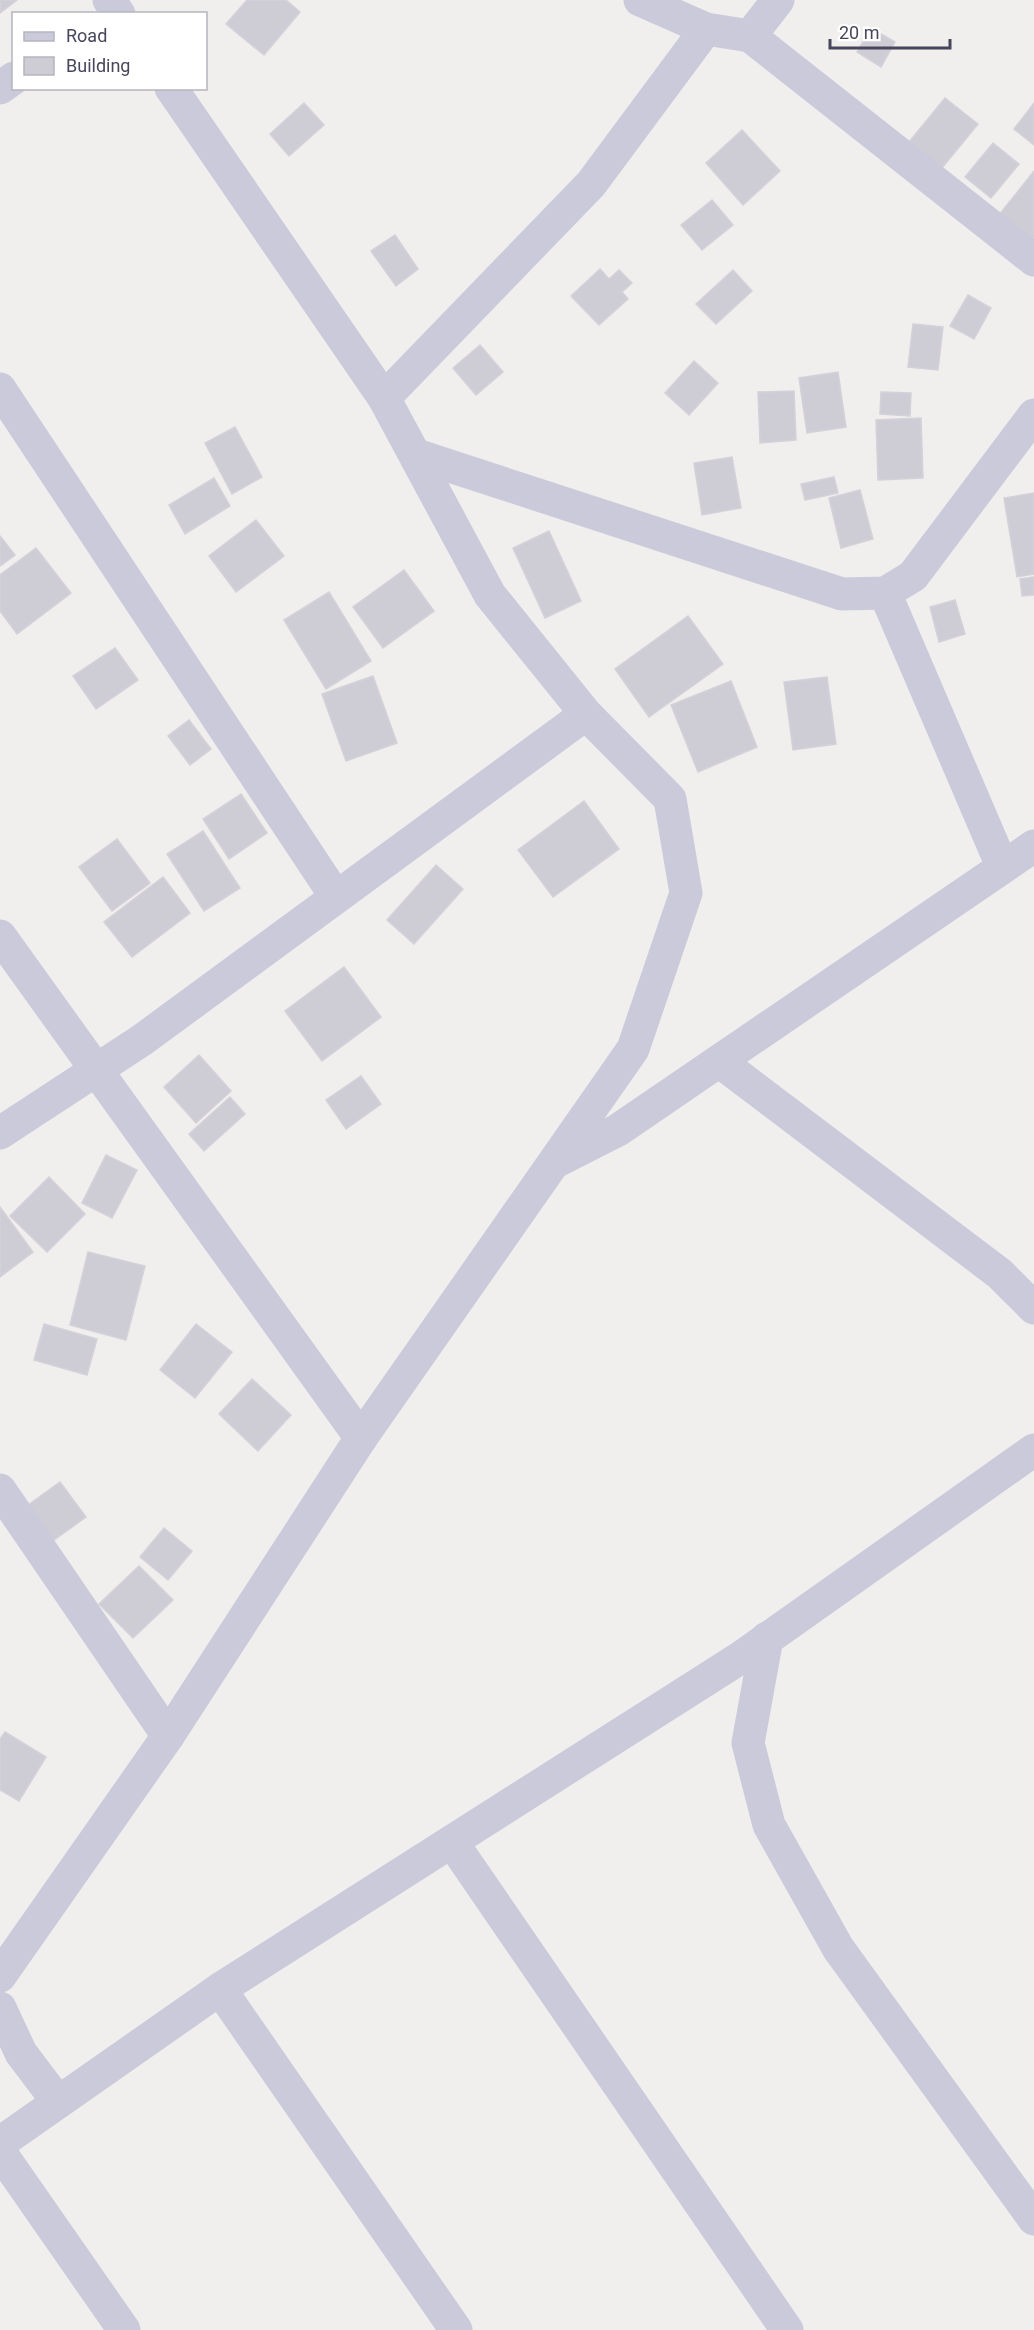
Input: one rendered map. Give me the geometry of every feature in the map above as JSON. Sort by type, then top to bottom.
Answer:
[{"type":"street","points":[[640,0],[706,29],[750,36],[1034,260]]},
{"type":"street","points":[[750,36],[778,0]]},
{"type":"street","points":[[384,398],[591,184],[706,29]]},
{"type":"street","points":[[0,1976],[168,1736],[361,1438],[633,1049],[686,893],[670,799],[586,714],[490,595],[384,398],[172,90]]},
{"type":"street","points":[[0,389],[336,897]]},
{"type":"street","points":[[416,455],[842,594],[885,593],[913,576],[1034,415]]},
{"type":"street","points":[[885,593],[1002,866]]},
{"type":"street","points":[[0,1133],[142,1040],[586,714]]},
{"type":"street","points":[[552,1164],[618,1130],[1034,846]]},
{"type":"street","points":[[0,936],[361,1438]]},
{"type":"street","points":[[719,1061],[1000,1274],[1034,1308]]},
{"type":"street","points":[[0,2143],[220,1989],[730,1665],[1034,1450]]},
{"type":"street","points":[[0,1490],[168,1736]]},
{"type":"street","points":[[767,1638],[748,1743],[769,1825],[838,1948],[1034,2218]]},
{"type":"street","points":[[452,1842],[787,2330]]},
{"type":"street","points":[[220,1989],[456,2330]]},
{"type":"street","points":[[0,2008],[21,2053],[58,2102]]},
{"type":"street","points":[[0,2152],[124,2330]]},
{"type":"building","points":[[0,0],[17,0],[0,13]]},
{"type":"building","points":[[247,0],[286,0],[300,12],[264,55],[226,24]]},
{"type":"building","points":[[871,28],[895,42],[881,67],[857,52]]},
{"type":"building","points":[[945,98],[978,124],[937,174],[905,147]]},
{"type":"building","points":[[304,103],[324,125],[289,156],[270,134]]},
{"type":"building","points":[[1034,103],[1034,145],[1014,129]]},
{"type":"building","points":[[742,130],[780,171],[743,205],[706,163]]},
{"type":"building","points":[[993,143],[1019,164],[991,198],[965,177]]},
{"type":"building","points":[[1034,171],[1034,243],[999,215]]},
{"type":"building","points":[[712,200],[733,225],[702,250],[681,225]]},
{"type":"building","points":[[395,235],[418,269],[396,286],[371,251]]},
{"type":"building","points":[[600,269],[609,279],[619,270],[632,283],[622,292],[628,299],[599,325],[571,296]]},
{"type":"building","points":[[733,270],[752,291],[716,324],[696,304]]},
{"type":"building","points":[[968,295],[991,308],[974,339],[950,326]]},
{"type":"building","points":[[913,324],[943,327],[938,370],[908,367]]},
{"type":"building","points":[[480,345],[503,372],[476,395],[453,368]]},
{"type":"building","points":[[694,361],[718,383],[689,415],[665,393]]},
{"type":"building","points":[[838,372],[846,427],[807,433],[799,378]]},
{"type":"building","points":[[794,391],[796,440],[760,443],[758,392]]},
{"type":"building","points":[[881,392],[911,393],[910,416],[880,414]]},
{"type":"building","points":[[921,418],[923,478],[878,480],[876,420]]},
{"type":"building","points":[[235,427],[262,477],[232,494],[205,443]]},
{"type":"building","points":[[732,457],[741,508],[702,515],[694,463]]},
{"type":"building","points":[[834,477],[838,493],[805,500],[801,484]]},
{"type":"building","points":[[214,478],[230,506],[185,534],[169,505]]},
{"type":"building","points":[[860,490],[873,539],[841,548],[829,498]]},
{"type":"building","points":[[1034,493],[1034,574],[1017,577],[1004,498]]},
{"type":"building","points":[[256,520],[284,556],[236,592],[209,556]]},
{"type":"building","points":[[549,531],[581,601],[545,618],[513,548]]},
{"type":"building","points":[[0,536],[15,555],[0,566]]},
{"type":"building","points":[[36,548],[71,593],[17,634],[0,611],[0,575]]},
{"type":"building","points":[[404,570],[434,611],[383,648],[353,607]]},
{"type":"building","points":[[1034,577],[1034,595],[1022,596],[1020,579]]},
{"type":"building","points":[[329,592],[371,661],[326,689],[284,620]]},
{"type":"building","points":[[955,600],[965,634],[939,642],[930,607]]},
{"type":"building","points":[[688,616],[723,664],[649,717],[615,669]]},
{"type":"building","points":[[115,648],[138,680],[96,709],[73,676]]},
{"type":"building","points":[[373,676],[397,743],[346,761],[322,694]]},
{"type":"building","points":[[827,677],[836,744],[793,750],[784,682]]},
{"type":"building","points":[[731,681],[757,747],[698,772],[671,705]]},
{"type":"building","points":[[189,720],[211,749],[190,765],[168,736]]},
{"type":"building","points":[[241,794],[267,833],[229,859],[203,819]]},
{"type":"building","points":[[584,801],[619,849],[553,897],[518,850]]},
{"type":"building","points":[[203,831],[240,888],[204,911],[167,854]]},
{"type":"building","points":[[117,839],[150,883],[112,911],[79,867]]},
{"type":"building","points":[[436,865],[463,889],[414,944],[387,920]]},
{"type":"building","points":[[163,877],[190,913],[132,957],[104,922]]},
{"type":"building","points":[[344,967],[381,1017],[322,1061],[285,1011]]},
{"type":"building","points":[[199,1055],[231,1091],[196,1123],[164,1087]]},
{"type":"building","points":[[361,1076],[381,1104],[346,1129],[326,1100]]},
{"type":"building","points":[[230,1097],[245,1114],[204,1151],[189,1134]]},
{"type":"building","points":[[106,1155],[137,1170],[112,1218],[82,1203]]},
{"type":"building","points":[[49,1177],[85,1214],[47,1252],[10,1216]]},
{"type":"building","points":[[0,1207],[33,1252],[0,1277]]},
{"type":"building","points":[[88,1252],[145,1266],[126,1340],[70,1325]]},
{"type":"building","points":[[44,1324],[97,1339],[87,1375],[34,1360]]},
{"type":"building","points":[[196,1324],[232,1352],[195,1398],[160,1370]]},
{"type":"building","points":[[252,1379],[291,1415],[258,1451],[219,1414]]},
{"type":"building","points":[[60,1482],[86,1517],[50,1543],[24,1508]]},
{"type":"building","points":[[164,1528],[192,1551],[168,1580],[140,1557]]},
{"type":"building","points":[[139,1566],[173,1600],[133,1638],[99,1604]]},
{"type":"building","points":[[5,1732],[46,1757],[19,1801],[0,1790],[0,1739]]}]
